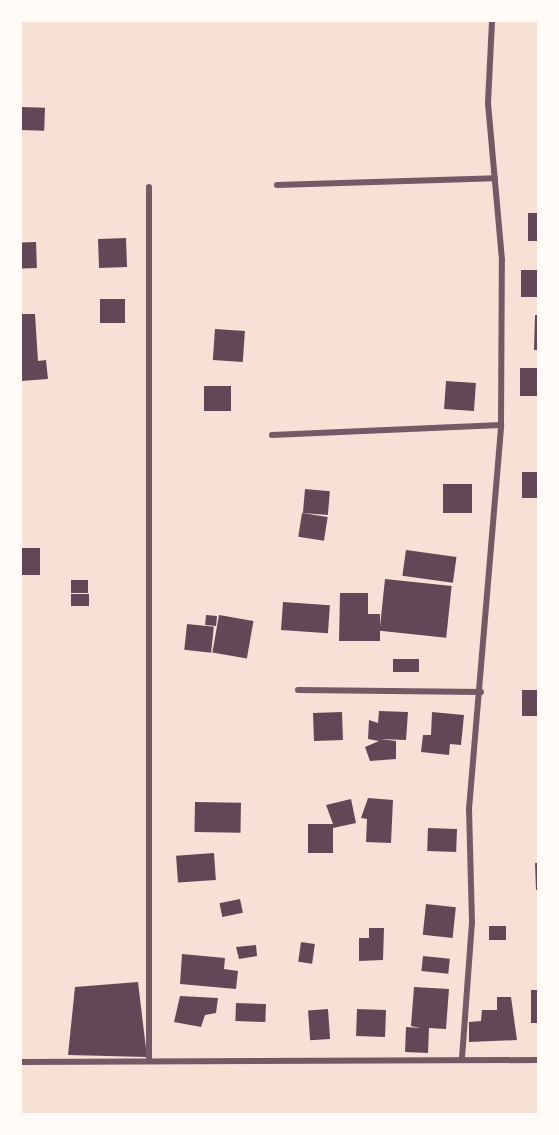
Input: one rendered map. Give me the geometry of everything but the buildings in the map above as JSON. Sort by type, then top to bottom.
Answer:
[{"type":"street","points":[[462,1058],[472,923],[469,809],[481,692],[501,424],[502,260],[488,103],[492,21]]},
{"type":"street","points":[[277,185],[495,178]]},
{"type":"street","points":[[148,187],[148,1061]]},
{"type":"street","points":[[272,435],[501,424]]},
{"type":"street","points":[[298,690],[481,692]]},
{"type":"street","points":[[21,1062],[462,1058],[538,1060]]}]
